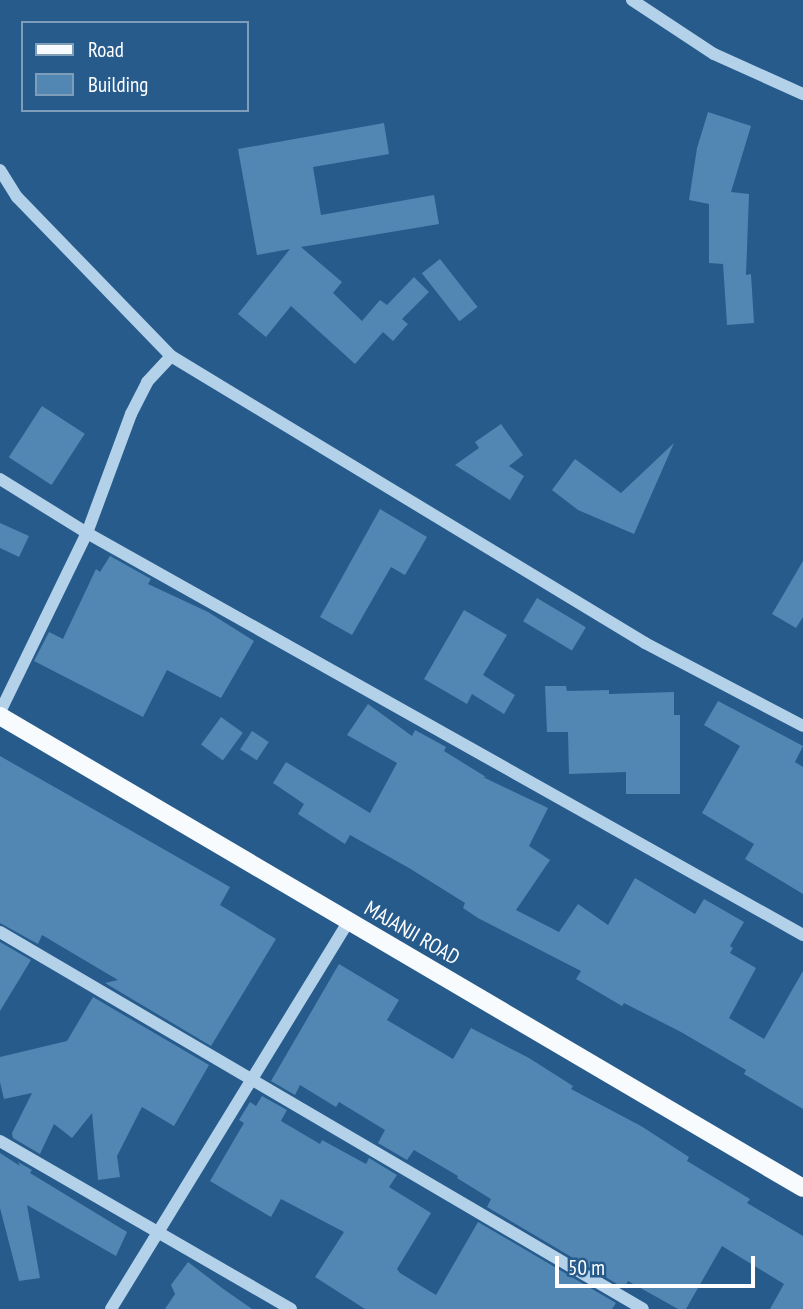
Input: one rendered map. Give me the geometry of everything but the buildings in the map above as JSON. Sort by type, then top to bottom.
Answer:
[{"type":"main road","name":"MAJANJI ROAD","points":[[0,714],[348,922],[803,1188]]},
{"type":"street","points":[[632,0],[714,54],[803,94]]},
{"type":"street","points":[[0,170],[17,197],[171,356],[645,643],[803,726]]},
{"type":"street","points":[[0,714],[87,533],[131,414],[147,382],[171,356]]},
{"type":"street","points":[[0,479],[87,533],[803,934]]},
{"type":"street","points":[[111,1309],[159,1234],[249,1078],[348,922]]},
{"type":"street","points":[[0,932],[643,1309]]},
{"type":"street","points":[[0,1141],[291,1309]]}]
